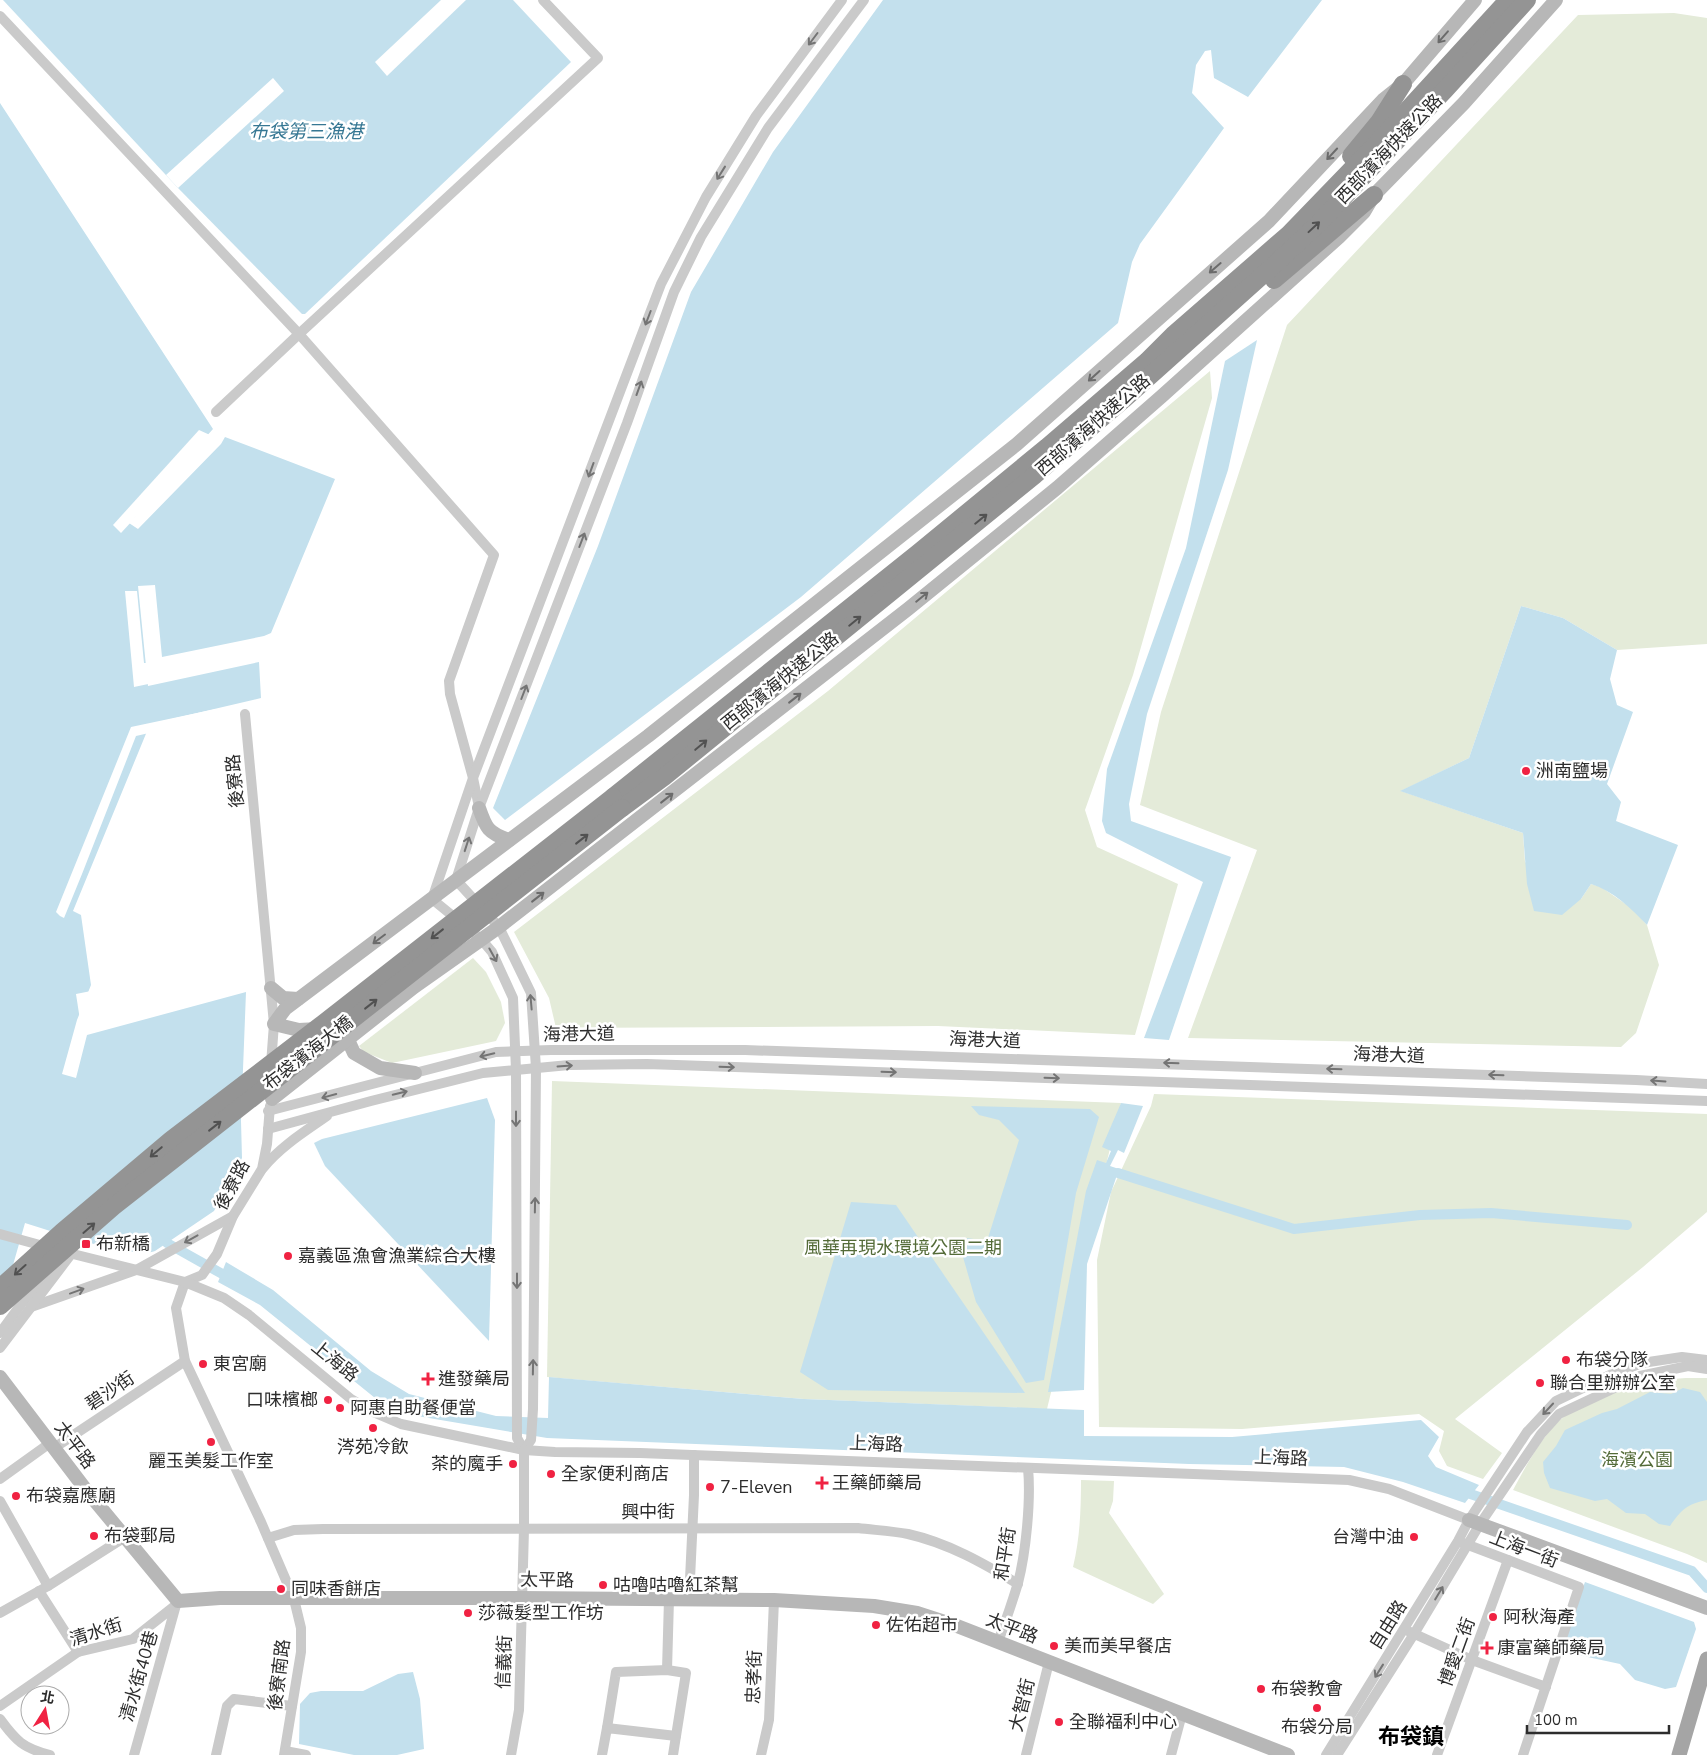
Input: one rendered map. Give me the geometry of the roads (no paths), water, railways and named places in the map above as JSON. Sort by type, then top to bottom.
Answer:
[{"type":"highway","name":"西部濱海快速公路","points":[[618,802],[1148,361],[1173,335],[1289,234],[1376,144],[1508,0]]},
{"type":"highway","name":"西部濱海快速公路","points":[[618,802],[664,777],[734,718],[982,518],[1123,400],[1319,223],[1527,0]]},
{"type":"highway","points":[[1173,335],[1314,200],[1378,122],[1404,84]]},
{"type":"highway","points":[[1123,400],[1191,349],[1374,195]]},
{"type":"highway","name":"布袋濱海大橋","points":[[0,1288],[62,1232],[171,1140],[618,802]]},
{"type":"highway","name":"布袋濱海大橋","points":[[0,1306],[113,1207],[618,802]]},
{"type":"main road","points":[[1679,1755],[1707,1659]]},
{"type":"street","points":[[216,412],[598,58],[543,0]]},
{"type":"street","points":[[432,899],[473,778],[661,284],[706,197],[756,116],[842,0]]},
{"type":"street","points":[[456,880],[479,808],[623,432],[674,292],[701,237],[768,128],[864,0]]},
{"type":"street","points":[[370,1022],[350,1028],[299,1030],[274,1024],[285,1008],[648,736],[1017,444],[1269,221],[1383,100],[1404,84],[1475,0]]},
{"type":"street","points":[[270,1105],[370,1022],[499,927],[814,684],[1057,488],[1325,250],[1364,212],[1374,195],[1464,103],[1556,0]]},
{"type":"street","points":[[0,16],[298,334],[494,555],[449,681],[450,694],[473,778],[479,808],[486,828],[496,836],[509,840]]},
{"type":"street","name":"後寮路","points":[[185,1282],[202,1275],[218,1254],[233,1216],[262,1169],[268,1129],[274,1024],[245,714]]},
{"type":"street","points":[[432,899],[481,939],[492,952],[513,998],[516,1070],[517,1438],[524,1450],[531,1440],[532,1416],[536,1068],[531,994],[499,927],[456,880]]},
{"type":"street","points":[[271,988],[283,998],[298,999]]},
{"type":"street","points":[[348,1040],[354,1053],[380,1068],[415,1073]]},
{"type":"street","name":"海港大道","points":[[270,1105],[288,1107],[496,1052],[535,1050],[755,1050],[1707,1084]]},
{"type":"street","name":"海港大道","points":[[268,1129],[483,1073],[569,1065],[657,1064],[1707,1101]]},
{"type":"street","points":[[262,1169],[296,1138],[333,1111]]},
{"type":"street","points":[[31,1307],[136,1270],[233,1216]]},
{"type":"street","name":"上海路","points":[[0,1234],[185,1282],[224,1298],[243,1311],[351,1399],[373,1412],[401,1424],[524,1450],[1349,1480],[1389,1489],[1478,1517],[1707,1608]]},
{"type":"street","points":[[0,1348],[72,1253]]},
{"type":"street","points":[[0,1333],[47,1274],[60,1260],[72,1253]]},
{"type":"street","points":[[185,1282],[176,1308],[185,1361],[268,1538],[294,1599]]},
{"type":"street","points":[[1478,1517],[1493,1483],[1527,1432],[1556,1400],[1612,1374],[1642,1363],[1682,1357],[1707,1360]]},
{"type":"street","name":"碧沙街","points":[[0,1479],[185,1361]]},
{"type":"street","points":[[1478,1517],[1503,1489],[1541,1434],[1560,1414],[1640,1376],[1688,1366],[1707,1369]]},
{"type":"street","name":"太平路","points":[[0,1378],[52,1446],[178,1601],[220,1598],[669,1599],[774,1600],[874,1606],[917,1613],[957,1626],[1281,1754]]},
{"type":"street","name":"信義街","points":[[511,1755],[519,1710],[524,1529],[524,1450]]},
{"type":"street","points":[[689,1600],[694,1455]]},
{"type":"street","name":"和平街","points":[[998,1642],[1018,1584],[1024,1557],[1029,1483],[1028,1468]]},
{"type":"street","points":[[0,1501],[78,1652]]},
{"type":"street","name":"自由路","points":[[1337,1755],[1478,1517]]},
{"type":"street","name":"興中街","points":[[268,1538],[294,1530],[306,1529],[858,1528],[908,1534],[944,1545],[971,1556],[1018,1584]]},
{"type":"street","points":[[0,1613],[125,1537]]},
{"type":"street","name":"上海一街","points":[[1463,1543],[1579,1587],[1546,1687]]},
{"type":"street","name":"博愛二街","points":[[1437,1755],[1472,1660],[1504,1558]]},
{"type":"street","name":"後寮南路","points":[[284,1753],[301,1652],[301,1628],[294,1599]]},
{"type":"street","points":[[667,1670],[669,1599]]},
{"type":"street","name":"忠孝街","points":[[761,1755],[769,1720],[774,1600]]},
{"type":"street","name":"清水街","points":[[0,1706],[78,1652],[133,1639],[176,1605]]},
{"type":"street","name":"清水街40巷","points":[[134,1755],[176,1605]]},
{"type":"street","points":[[1409,1632],[1472,1660],[1546,1687],[1522,1755]]},
{"type":"street","name":"自由路","points":[[1326,1755],[1409,1632]]},
{"type":"street","name":"大智街","points":[[1026,1755],[1049,1662]]},
{"type":"street","points":[[602,1755],[616,1672],[667,1670],[686,1673],[674,1755]]},
{"type":"street","points":[[216,1755],[227,1706],[234,1699],[292,1706]]},
{"type":"street","points":[[1171,1755],[1182,1714]]},
{"type":"street","points":[[0,1719],[21,1744],[50,1755]]},
{"type":"street","points":[[607,1728],[676,1736]]},
{"type":"street","points":[[284,1753],[306,1755]]},
{"type":"water","name":"布袋第三漁港","points":[[3,0],[513,0],[571,62],[305,314],[302,314],[178,188]]},
{"type":"water","points":[[883,0],[1322,0],[1248,97],[1214,78],[1211,50],[1205,51],[1196,65],[1192,93],[1224,128],[1140,244],[1132,262],[1118,323],[801,597],[505,820],[493,808],[598,546],[691,292],[773,152]]},
{"type":"water","points":[[0,103],[213,429],[129,523],[138,529],[221,444],[225,437],[335,479],[271,633],[162,657],[155,585],[138,586],[148,686],[259,662],[261,698],[150,724],[73,911],[81,915],[91,985],[77,1020],[62,1074],[76,1078],[87,1035],[246,992],[241,1121],[242,1158],[214,1211],[155,1251],[144,1253],[129,1252],[72,1238],[25,1223],[7,1286],[0,1294]]},
{"type":"water","points":[[1257,340],[1228,470],[1147,714],[1129,804],[1131,821],[1231,857],[1169,1040],[1144,1038],[1203,882],[1106,833],[1102,821],[1107,769],[1186,548],[1225,361]]},
{"type":"water","name":"洲南鹽場","points":[[1521,606],[1563,618],[1617,650],[1610,679],[1617,705],[1633,712],[1607,784],[1621,802],[1616,821],[1678,845],[1647,925],[1621,901],[1607,891],[1591,884],[1581,899],[1562,915],[1534,911],[1527,884],[1523,833],[1400,791],[1469,758]]},
{"type":"water","points":[[487,1098],[495,1120],[489,1341],[325,1166],[314,1143],[322,1139]]},
{"type":"water","points":[[1121,1103],[1143,1106],[1124,1153],[1118,1150],[1110,1166],[1119,1169],[1087,1264],[1084,1390],[1048,1392],[1086,1191],[1097,1160],[1106,1163],[1111,1151],[1102,1147]]},
{"type":"water","points":[[971,1106],[1090,1109],[1099,1117],[1076,1193],[1044,1380],[1026,1383],[976,1302],[963,1257],[967,1238],[987,1241],[1019,1140],[999,1120],[979,1115]]},
{"type":"water","points":[[851,1202],[896,1205],[1025,1393],[828,1390],[800,1372]]},
{"type":"water","points":[[226,1262],[273,1290],[371,1371],[409,1394],[496,1416],[548,1418],[549,1377],[804,1399],[1084,1410],[1084,1436],[1232,1437],[1421,1420],[1439,1437],[1428,1456],[1436,1467],[1479,1485],[1465,1503],[1403,1482],[1344,1467],[1189,1464],[547,1438],[417,1416],[395,1409],[375,1398],[260,1305],[218,1282]]},
{"type":"water","name":"海濱公園","points":[[1683,1388],[1700,1392],[1707,1402],[1707,1500],[1685,1508],[1670,1526],[1659,1524],[1645,1514],[1626,1513],[1607,1499],[1595,1501],[1550,1488],[1544,1473],[1543,1462],[1556,1446],[1565,1430],[1602,1413],[1617,1409],[1650,1392],[1671,1394]]},
{"type":"water","points":[[1585,1582],[1694,1622],[1696,1629],[1676,1687],[1665,1689],[1635,1680],[1620,1664],[1569,1653],[1570,1642],[1564,1639]]},
{"type":"water","points":[[413,1672],[420,1699],[424,1749],[397,1755],[354,1755],[299,1744],[300,1704],[310,1693],[321,1691],[363,1691],[398,1674]]},
{"type":"waterway","points":[[1118,1173],[1294,1229],[1420,1215],[1491,1213],[1627,1225]]},
{"type":"waterway","points":[[167,1243],[233,1280]]},
{"type":"waterway","points":[[1459,1490],[1692,1571],[1707,1588]]},
{"type":"place","name":"洲南鹽場","points":[[1526,771]]},
{"type":"place","name":"布新橋","points":[[86,1244]]},
{"type":"place","name":"嘉義區漁會漁業綜合大樓","points":[[288,1256]]},
{"type":"place","name":"布袋分隊","points":[[1566,1360]]},
{"type":"place","name":"東宮廟","points":[[203,1364]]},
{"type":"place","name":"進發藥局","points":[[428,1379]]},
{"type":"place","name":"聯合里辦辦公室","points":[[1540,1383]]},
{"type":"place","name":"口味檳榔","points":[[328,1400]]},
{"type":"place","name":"阿惠自助餐便當","points":[[340,1408]]},
{"type":"place","name":"涔苑冷飲","points":[[373,1428]]},
{"type":"place","name":"麗玉美髮工作室","points":[[211,1442]]},
{"type":"place","name":"茶的魔手","points":[[513,1464]]},
{"type":"place","name":"全家便利商店","points":[[551,1474]]},
{"type":"place","name":"王藥師藥局","points":[[822,1483]]},
{"type":"place","name":"7-Eleven","points":[[710,1487]]},
{"type":"place","name":"布袋嘉應廟","points":[[16,1496]]},
{"type":"place","name":"布袋郵局","points":[[94,1536]]},
{"type":"place","name":"台灣中油","points":[[1414,1537]]},
{"type":"place","name":"咕嚕咕嚕紅茶幫","points":[[603,1585]]},
{"type":"place","name":"同味香餅店","points":[[281,1589]]},
{"type":"place","name":"莎薇髮型工作坊","points":[[468,1613]]},
{"type":"place","name":"阿秋海產","points":[[1493,1617]]},
{"type":"place","name":"佐佑超市","points":[[876,1625]]},
{"type":"place","name":"美而美早餐店","points":[[1054,1646]]},
{"type":"place","name":"康富藥師藥局","points":[[1487,1648]]},
{"type":"place","name":"布袋教會","points":[[1261,1689]]},
{"type":"place","name":"布袋分局","points":[[1317,1708]]},
{"type":"place","name":"全聯福利中心","points":[[1059,1722]]},
{"type":"district","name":"布袋鎮","points":[[1411,1736]]},
{"type":"park label","name":"風華再現水環境公園二期","points":[[903,1248]]}]
